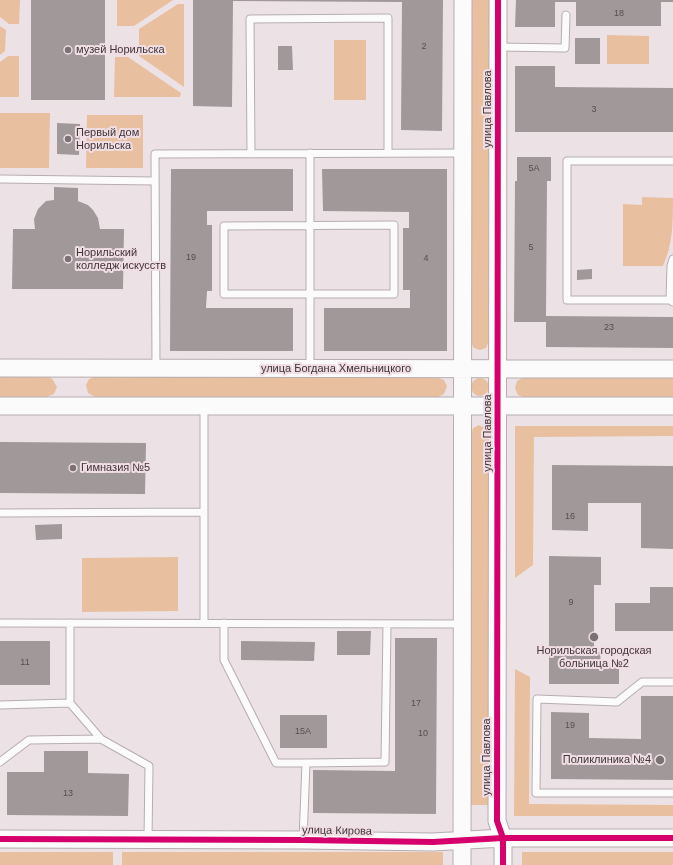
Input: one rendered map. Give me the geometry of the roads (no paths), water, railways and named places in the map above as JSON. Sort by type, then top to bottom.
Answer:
[{"type":"street","points":[[462,865],[463,0]]},
{"type":"street","name":"улица Павлова","points":[[498,0],[497,821],[503,838],[503,865]]},
{"type":"street","name":"улица Богдана Хмельницкого","points":[[0,368],[673,369]]},
{"type":"street","points":[[0,406],[673,406]]},
{"type":"street","name":"улица Кирова","points":[[0,839],[432,842],[503,838],[673,838]]},
{"type":"lane","points":[[498,47],[565,48],[566,15]]},
{"type":"lane","points":[[251,154],[250,19],[289,18],[388,18],[388,153]]},
{"type":"lane","points":[[156,369],[155,154],[463,153]]},
{"type":"lane","points":[[310,154],[310,369]]},
{"type":"lane","points":[[673,161],[567,161],[567,300],[672,301],[671,266],[673,259]]},
{"type":"lane","points":[[0,179],[155,181]]},
{"type":"lane","points":[[224,226],[394,226],[394,294],[310,294],[224,294],[224,226]]},
{"type":"lane","points":[[204,406],[204,623]]},
{"type":"lane","points":[[0,513],[204,512]]},
{"type":"lane","points":[[0,623],[462,624]]},
{"type":"lane","points":[[70,623],[70,703],[101,739],[149,766],[148,840]]},
{"type":"lane","points":[[224,623],[224,660],[276,763],[385,762],[387,624]]},
{"type":"lane","points":[[673,682],[642,682],[617,702],[537,699],[536,793],[673,793]]},
{"type":"lane","points":[[0,705],[70,703]]},
{"type":"lane","points":[[0,762],[29,740],[101,739]]},
{"type":"lane","points":[[303,840],[306,763]]},
{"type":"place","name":"музей Норильска","points":[[68,50]]},
{"type":"place","name":"Первый дом Норильска","points":[[68,139]]},
{"type":"place","name":"Норильский колледж искусств","points":[[68,259]]},
{"type":"place","name":"Гимназия №5","points":[[73,468]]},
{"type":"place","name":"Норильская городская больница №2","points":[[594,637]]},
{"type":"place","name":"Поликлиника №4","points":[[660,760]]}]
